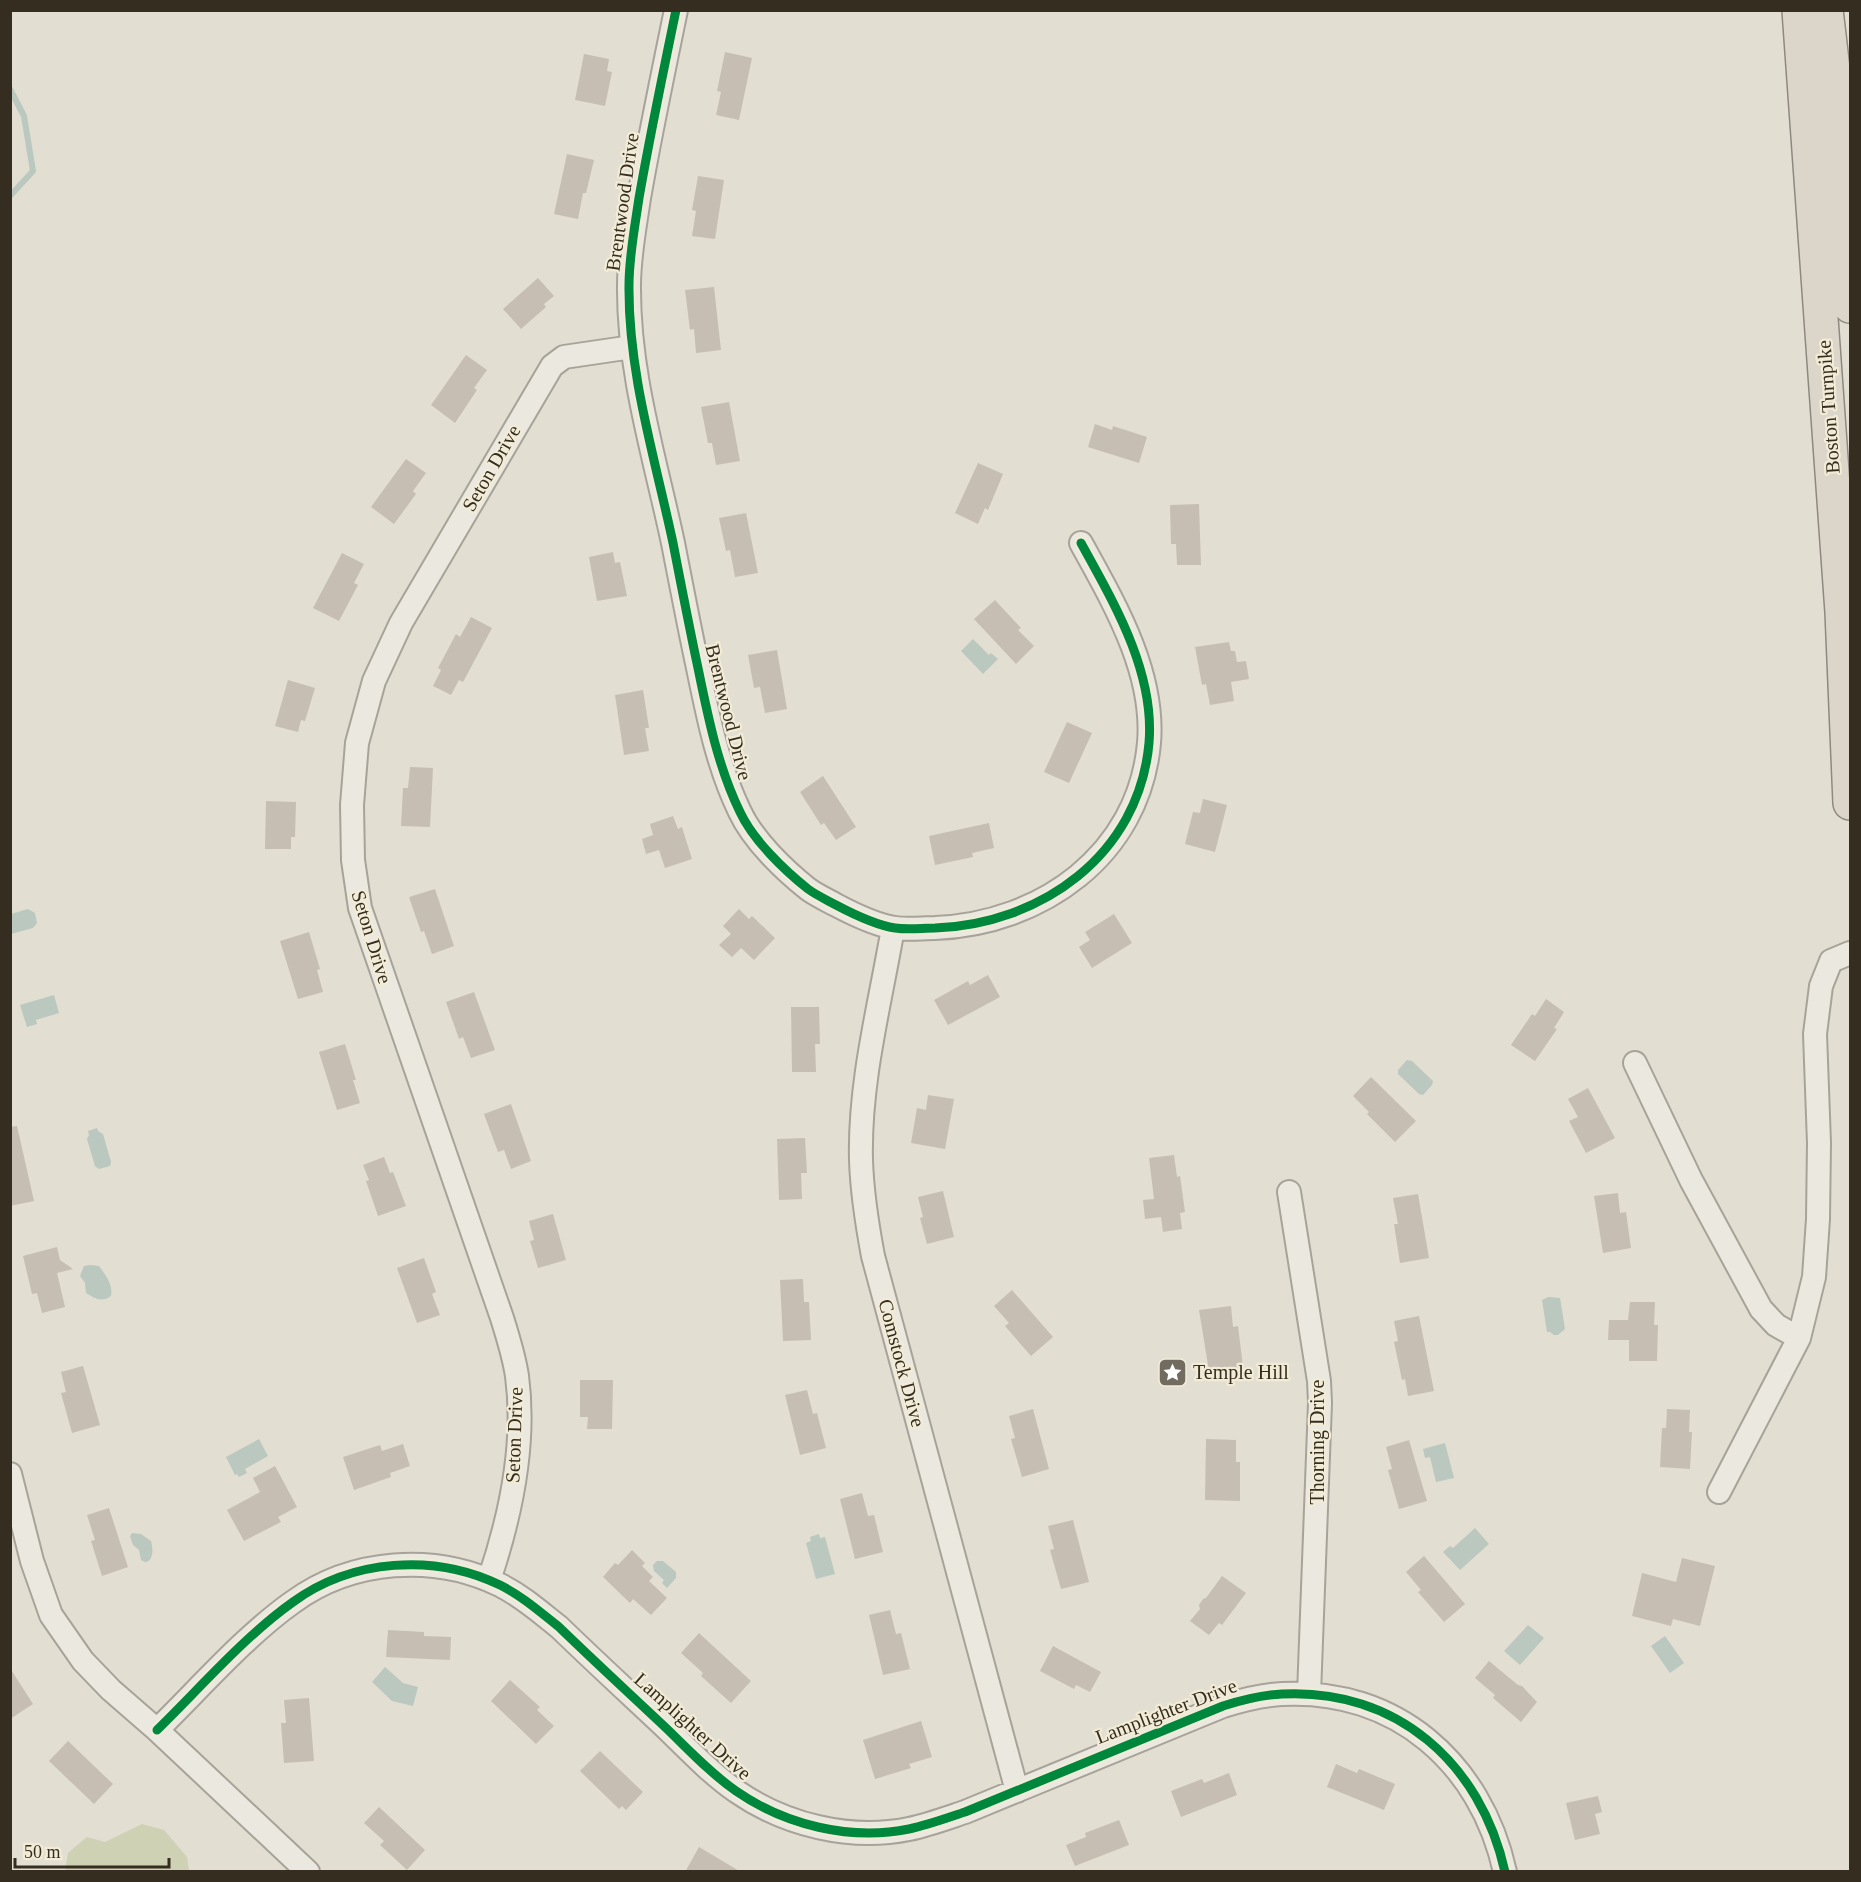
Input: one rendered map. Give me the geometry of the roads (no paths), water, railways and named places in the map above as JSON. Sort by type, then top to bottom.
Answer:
[{"type":"highway","name":"Boston Turnpike","points":[[1799,10],[1842,600],[1851,803]]},
{"type":"highway","points":[[1826,10],[1836,95],[1851,306]]},
{"type":"street","name":"Brentwood Drive","points":[[675,10],[647,148],[634,231],[629,283],[632,347],[644,415],[707,714],[725,780],[742,817],[770,854],[810,891],[851,913],[893,928],[970,925],[1034,905],[1053,895],[1091,864],[1121,829],[1132,808],[1145,769],[1149,743],[1149,716],[1145,689],[1131,641],[1105,586],[1081,543]]},
{"type":"street","name":"Seton Drive","points":[[489,1580],[504,1530],[515,1473],[519,1420],[516,1373],[502,1317],[360,908],[353,860],[352,816],[357,742],[374,681],[401,623],[552,366],[564,357],[632,347]]},
{"type":"street","name":"Comstock Drive","points":[[893,928],[868,1068],[862,1119],[861,1160],[864,1211],[875,1266],[1017,1791]]},
{"type":"street","points":[[1719,1492],[1799,1338],[1814,1277],[1818,1219],[1819,1143],[1815,1034],[1821,986],[1831,961],[1851,953]]},
{"type":"street","points":[[1635,1063],[1691,1180],[1761,1309],[1776,1325],[1799,1338]]},
{"type":"street","name":"Thorning Drive","points":[[1289,1192],[1319,1381],[1320,1403],[1309,1694]]},
{"type":"street","points":[[10,1474],[32,1561],[51,1615],[83,1661],[111,1690],[157,1730],[296,1868]]},
{"type":"street","name":"Lamplighter Drive","points":[[157,1730],[269,1620],[295,1600],[330,1581],[363,1569],[408,1565],[462,1571],[489,1580],[517,1595],[559,1627],[717,1776],[755,1803],[781,1815],[831,1830],[881,1832],[933,1823],[1223,1706],[1251,1698],[1280,1694],[1309,1694],[1366,1705],[1393,1717],[1440,1750],[1477,1796],[1490,1821],[1505,1872]]},
{"type":"waterway","points":[[10,89],[24,116],[33,171],[10,196]]},
{"type":"place","name":"Temple Hill","points":[[1172,1372]]}]
